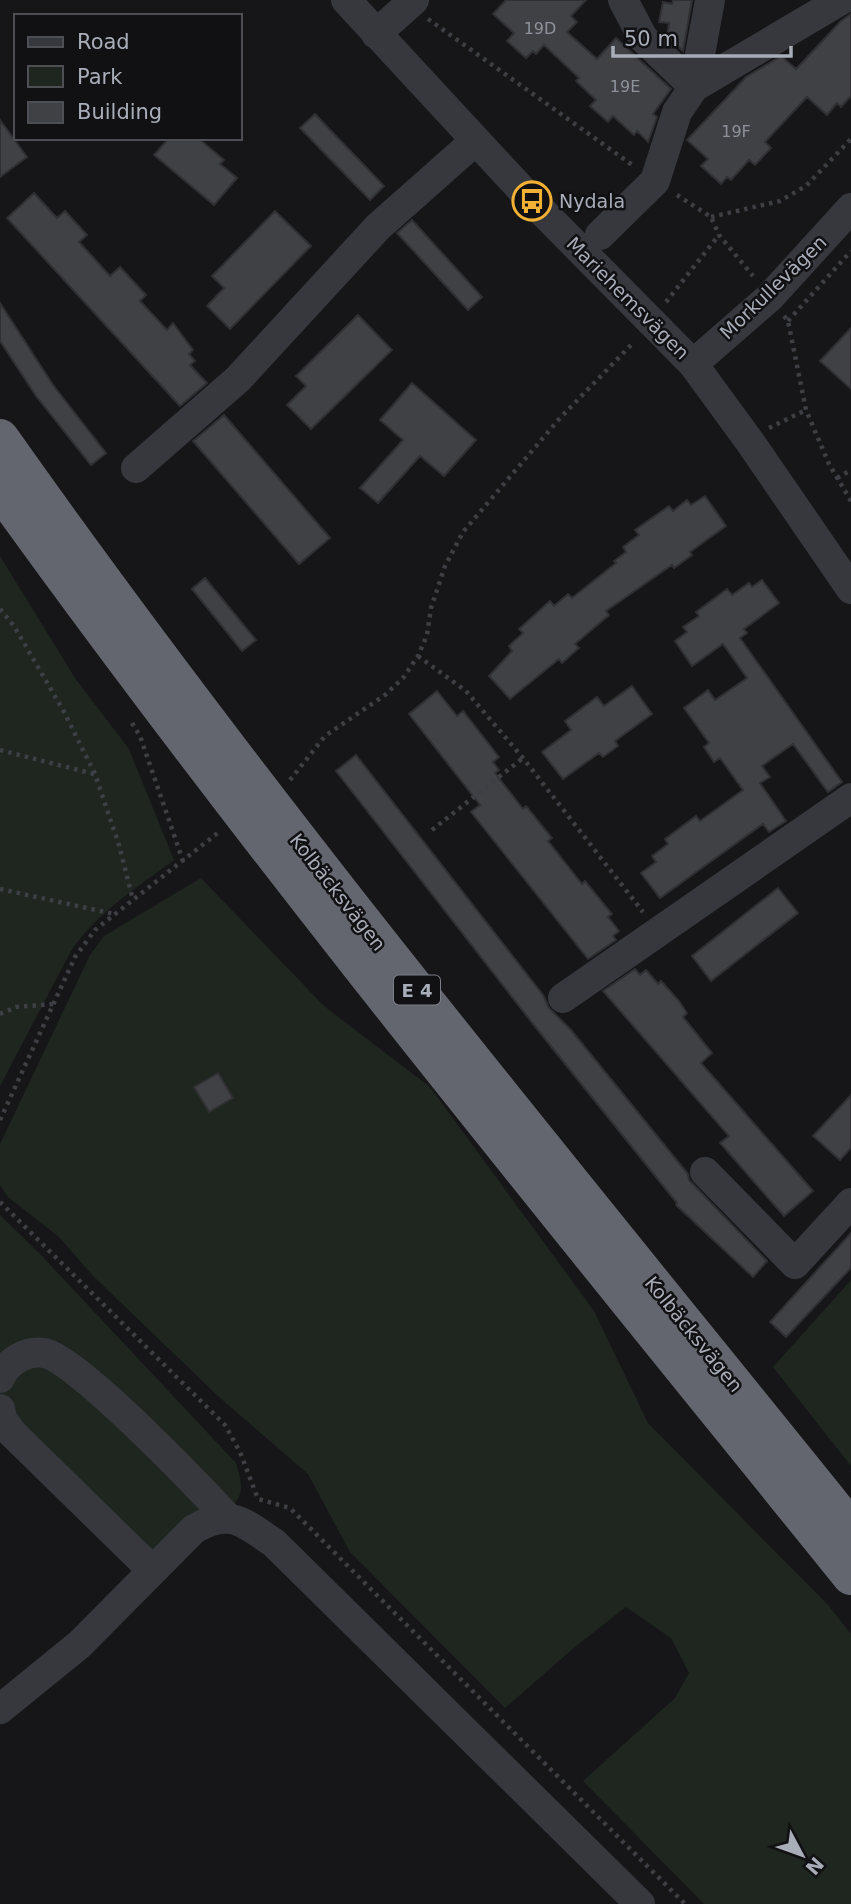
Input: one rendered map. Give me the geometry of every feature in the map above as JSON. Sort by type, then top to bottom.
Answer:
[{"type":"highway","name":"Kolbäcksvägen","points":[[0,438],[89,563],[286,826],[851,1529]]},
{"type":"highway","name":"Kolbäcksvägen","points":[[0,489],[264,845],[851,1576]]},
{"type":"street","name":"Mariehemsvägen","points":[[346,0],[475,141],[693,364],[851,589]]},
{"type":"street","points":[[376,34],[414,0]]},
{"type":"street","points":[[623,0],[643,38],[694,87]]},
{"type":"street","points":[[600,235],[655,181],[677,112],[694,87],[710,0]]},
{"type":"street","points":[[694,87],[841,0]]},
{"type":"street","points":[[135,468],[238,379],[378,227],[475,141]]},
{"type":"street","name":"Morkullevägen","points":[[693,364],[778,289],[851,208]]},
{"type":"street","points":[[563,998],[851,798]]},
{"type":"street","points":[[705,1172],[795,1264],[851,1203]]},
{"type":"street","points":[[0,1378],[10,1364],[31,1353],[45,1353],[56,1357],[100,1392],[227,1517],[255,1530],[274,1543],[640,1904]]},
{"type":"street","points":[[0,1409],[2,1419],[12,1433],[152,1570]]},
{"type":"street","points":[[0,1710],[80,1644],[194,1529],[210,1520],[227,1517]]},
{"type":"path","points":[[711,217],[780,201],[806,186],[851,139]]},
{"type":"path","points":[[675,291],[719,235]]},
{"type":"path","points":[[788,321],[851,251]]},
{"type":"path","points":[[281,786],[295,775],[325,736],[384,695],[403,678],[418,656],[427,635],[431,608],[445,566],[463,532],[560,418],[636,339]]},
{"type":"path","points":[[777,423],[806,410],[817,440],[851,501]]},
{"type":"path","points":[[837,478],[851,470]]},
{"type":"path","points":[[0,609],[14,626],[63,710],[95,774],[119,845],[132,900]]},
{"type":"path","points":[[418,656],[466,691],[523,758],[657,931]]},
{"type":"path","points":[[129,717],[140,736],[183,861]]},
{"type":"path","points":[[0,750],[95,774]]},
{"type":"path","points":[[432,830],[523,758]]},
{"type":"path","points":[[0,1120],[75,957],[95,930],[226,827]]},
{"type":"path","points":[[0,889],[114,914]]},
{"type":"path","points":[[0,1014],[16,1007],[54,1004]]},
{"type":"path","points":[[0,1202],[225,1425],[240,1452],[258,1499],[290,1508],[685,1904]]},
{"type":"green space","points":[[0,556],[75,678],[129,749],[174,860],[118,901],[93,924],[71,951],[0,1086]]},
{"type":"green space","points":[[201,878],[324,1006],[430,1087],[594,1311],[648,1423],[829,1606],[851,1634],[851,1904],[704,1904],[583,1781],[675,1698],[689,1673],[671,1638],[626,1607],[576,1646],[505,1708],[350,1552],[308,1474],[219,1397],[93,1276],[59,1237],[8,1197],[0,1185],[0,1144],[90,955],[104,936]]},
{"type":"green space","points":[[0,1215],[41,1255],[236,1463],[241,1486],[236,1502],[152,1555],[62,1471],[0,1398]]},
{"type":"green space","points":[[851,1280],[851,1466],[773,1367]]},
{"type":"building","points":[[506,0],[586,0],[571,16],[577,22],[567,32],[597,59],[616,38],[671,89],[653,114],[657,117],[648,142],[637,131],[634,135],[613,116],[608,122],[590,106],[596,100],[576,81],[579,78],[544,45],[536,54],[533,51],[526,58],[507,41],[514,33],[493,14]]},
{"type":"building","points":[[673,0],[692,0],[683,51],[667,37],[669,23],[659,22],[663,2],[672,4]]},
{"type":"building","points":[[851,14],[851,96],[841,107],[837,103],[827,115],[807,97],[765,142],[771,148],[755,165],[749,160],[731,180],[727,177],[721,184],[701,166],[708,159],[687,140],[746,77],[781,56],[796,69],[841,21]]},
{"type":"building","points":[[315,114],[384,186],[370,200],[300,128]]},
{"type":"building","points":[[0,120],[27,157],[0,177]]},
{"type":"building","points":[[167,140],[200,140],[224,160],[220,164],[237,178],[214,205],[154,155]]},
{"type":"building","points":[[34,193],[57,218],[65,211],[87,235],[79,242],[110,276],[120,267],[146,295],[140,301],[167,330],[173,323],[193,350],[189,354],[195,361],[190,365],[207,383],[180,406],[7,218]]},
{"type":"building","points":[[275,211],[311,246],[230,329],[207,306],[224,288],[212,276]]},
{"type":"building","points":[[412,220],[482,297],[468,310],[397,233]]},
{"type":"building","points":[[0,303],[53,385],[106,453],[91,465],[36,396],[0,341]]},
{"type":"building","points":[[358,315],[392,350],[311,429],[287,405],[306,386],[296,376]]},
{"type":"building","points":[[851,328],[851,389],[820,361]]},
{"type":"building","points":[[412,383],[476,440],[444,476],[420,456],[378,503],[360,488],[403,440],[380,420]]},
{"type":"building","points":[[224,415],[330,538],[299,564],[193,441]]},
{"type":"building","points":[[705,496],[726,526],[690,552],[692,555],[674,568],[672,565],[606,611],[609,615],[575,644],[579,648],[562,663],[559,659],[510,699],[489,676],[512,651],[509,646],[523,633],[519,629],[550,601],[554,606],[568,594],[572,598],[616,563],[614,561],[626,552],[623,547],[639,535],[635,530],[669,506],[673,511],[687,500],[691,505]]},
{"type":"building","points":[[205,578],[256,640],[242,651],[192,589]]},
{"type":"building","points":[[762,580],[779,603],[744,629],[747,633],[740,638],[842,782],[828,792],[793,744],[762,766],[770,777],[760,783],[786,821],[769,832],[763,824],[660,898],[641,873],[656,862],[652,856],[668,844],[665,839],[696,816],[700,821],[743,790],[720,758],[714,762],[704,747],[709,743],[684,708],[708,690],[715,700],[747,678],[723,644],[692,666],[675,641],[687,632],[683,627],[699,616],[696,612],[727,589],[732,595],[749,583],[752,587]]},
{"type":"building","points":[[632,686],[652,714],[615,741],[618,746],[603,757],[599,753],[563,779],[542,752],[571,730],[565,721],[597,697],[604,706]]},
{"type":"building","points":[[437,691],[457,716],[463,711],[499,757],[493,762],[499,770],[495,773],[523,809],[526,806],[552,838],[548,841],[582,884],[585,881],[612,914],[608,917],[619,931],[613,936],[616,940],[588,959],[471,812],[480,805],[409,714]]},
{"type":"building","points":[[356,755],[543,995],[549,1008],[571,1030],[688,1174],[689,1180],[767,1261],[753,1277],[676,1205],[336,771]]},
{"type":"building","points":[[778,888],[798,913],[711,981],[692,956]]},
{"type":"building","points":[[635,969],[640,975],[646,970],[658,984],[661,981],[679,1001],[687,1013],[683,1017],[712,1053],[701,1063],[813,1191],[784,1216],[720,1143],[729,1136],[603,991]]},
{"type":"building","points":[[218,1073],[233,1098],[209,1112],[194,1087]]},
{"type":"building","points":[[851,1095],[851,1148],[840,1160],[813,1136]]},
{"type":"building","points":[[851,1233],[851,1268],[786,1337],[770,1322]]},
{"type":"place","name":"Nydala","points":[[532,201]]}]
